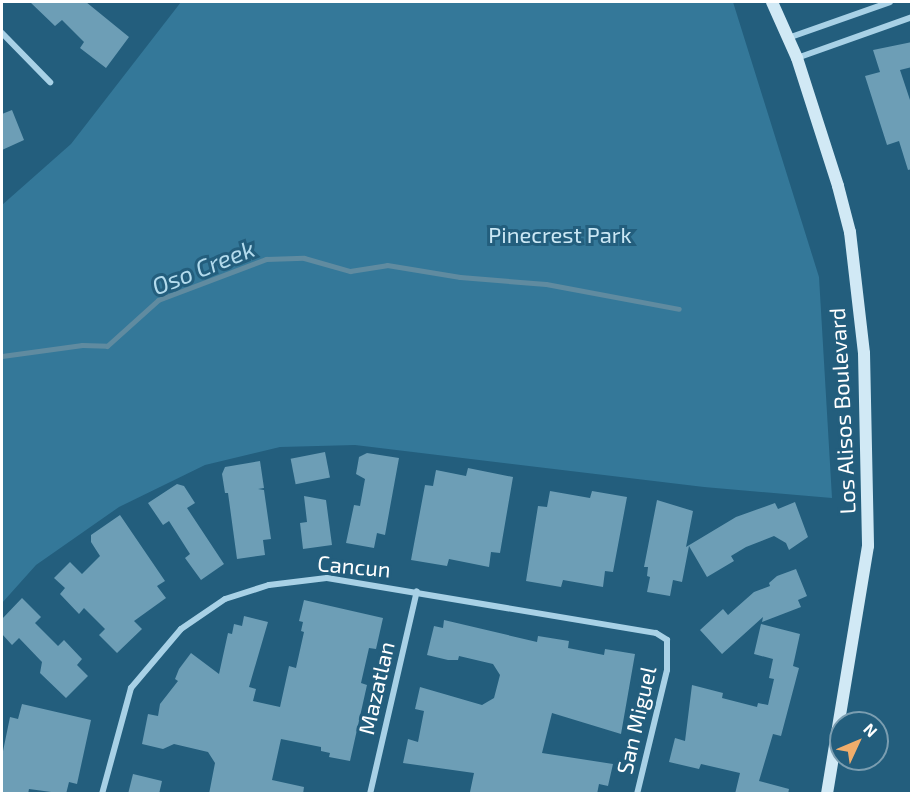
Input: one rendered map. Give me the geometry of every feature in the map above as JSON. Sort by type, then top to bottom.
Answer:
[{"type":"main road","name":"Los Alisos Boulevard","points":[[772,2],[797,58],[850,232],[864,354],[868,546],[827,794]]},
{"type":"street","points":[[788,38],[890,2]]},
{"type":"street","points":[[797,58],[912,17]]},
{"type":"street","points":[[2,33],[50,82]]},
{"type":"street","name":"Cancun","points":[[102,794],[131,688],[181,629],[203,611],[225,599],[294,580],[327,578],[417,591],[656,633],[667,640],[669,654]]},
{"type":"street","name":"Mazatlan","points":[[370,794],[417,591]]},
{"type":"street","name":"San Miguel","points":[[637,794],[669,654]]},
{"type":"green space","name":"Pinecrest Park","points":[[181,2],[733,2],[819,277],[832,498],[704,487],[355,445],[280,447],[205,465],[119,507],[36,565],[2,603],[2,205],[71,144]]},
{"type":"building","points":[[30,2],[86,2],[129,37],[106,68],[80,48],[84,42],[62,20],[55,26]]},
{"type":"building","points":[[912,42],[912,67],[900,70],[912,106],[912,169],[908,170],[899,141],[887,145],[865,76],[880,72],[873,50]]},
{"type":"building","points":[[12,110],[24,140],[2,150],[2,114]]},
{"type":"building","points":[[325,452],[330,478],[296,484],[291,459]]},
{"type":"building","points":[[367,453],[399,458],[385,535],[377,533],[374,548],[346,543],[354,505],[360,506],[365,479],[356,474],[359,457]]},
{"type":"building","points":[[260,461],[264,488],[258,489],[264,490],[271,539],[263,540],[265,555],[237,559],[228,493],[225,493],[222,474],[225,467]]},
{"type":"building","points":[[468,468],[513,477],[500,553],[491,552],[489,567],[449,559],[447,566],[411,560],[425,485],[433,486],[436,470],[466,476]]},
{"type":"building","points":[[177,484],[184,486],[195,503],[187,508],[224,564],[201,580],[185,558],[190,554],[169,521],[163,525],[148,503]]},
{"type":"building","points":[[550,491],[590,498],[592,491],[627,497],[613,572],[605,571],[603,587],[563,580],[561,587],[526,581],[538,506],[547,507]]},
{"type":"building","points":[[304,496],[326,500],[332,545],[303,549],[300,523],[307,522]]},
{"type":"building","points":[[657,500],[693,511],[686,547],[736,517],[775,503],[778,509],[795,502],[808,537],[789,550],[786,543],[774,536],[746,547],[731,556],[734,561],[707,577],[689,546],[682,582],[673,580],[670,596],[647,592],[650,577],[647,576],[648,567],[644,567]]},
{"type":"building","points":[[120,515],[165,581],[157,586],[166,598],[134,621],[142,629],[117,653],[99,635],[105,629],[84,608],[79,614],[60,594],[65,588],[54,578],[70,562],[82,574],[100,556],[91,542],[91,535]]},
{"type":"building","points":[[796,569],[807,596],[798,600],[801,607],[762,622],[763,617],[722,654],[700,630],[723,609],[728,615],[754,592],[770,586],[769,583],[777,576]]},
{"type":"building","points":[[22,598],[41,617],[35,623],[58,646],[64,640],[82,659],[77,665],[88,676],[66,698],[40,673],[42,662],[19,638],[12,645],[2,634],[2,619]]},
{"type":"building","points":[[304,600],[383,618],[376,649],[369,648],[361,683],[367,685],[350,761],[329,757],[330,753],[321,751],[321,747],[281,739],[272,780],[304,787],[303,794],[209,794],[215,763],[208,752],[174,744],[163,749],[142,744],[148,714],[158,716],[160,704],[178,681],[175,679],[179,669],[191,653],[219,674],[228,633],[232,634],[234,624],[242,626],[244,616],[268,622],[249,687],[256,689],[253,701],[280,707],[289,666],[296,668],[304,632],[301,631],[303,622],[299,621]]},
{"type":"building","points":[[444,620],[537,642],[538,636],[569,641],[568,648],[604,655],[605,649],[635,654],[621,734],[552,713],[542,753],[613,764],[608,786],[599,784],[597,794],[477,794],[470,792],[474,773],[403,763],[408,739],[418,742],[424,711],[415,709],[420,687],[482,705],[494,698],[500,675],[493,664],[459,656],[458,660],[448,660],[427,655],[434,626],[443,628]]},
{"type":"building","points":[[761,624],[800,634],[793,666],[799,668],[781,736],[773,734],[759,781],[789,789],[788,794],[735,794],[740,773],[701,764],[699,769],[669,762],[675,738],[685,741],[692,685],[723,693],[722,698],[757,707],[758,703],[768,705],[774,679],[769,678],[773,659],[754,654]]},
{"type":"building","points":[[22,704],[91,720],[77,784],[69,782],[66,794],[29,789],[28,794],[2,794],[2,756],[10,717],[18,719]]},
{"type":"building","points":[[133,774],[162,781],[159,794],[128,794]]},
{"type":"waterway","name":"Oso Creek","points":[[2,356],[82,345],[107,346],[158,300],[266,259],[304,258],[350,271],[387,265],[460,277],[546,284],[679,309]]}]
